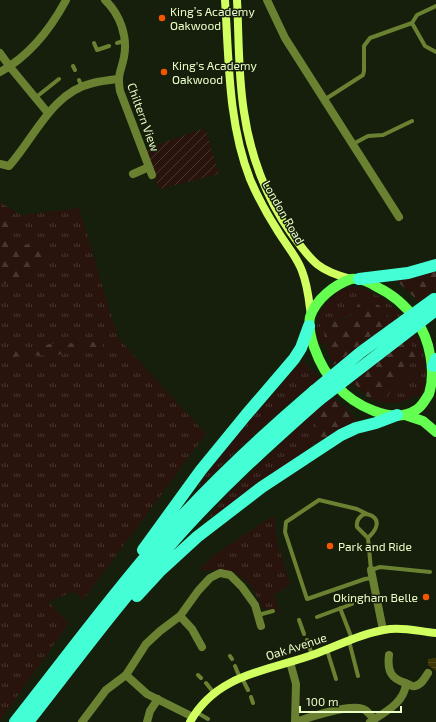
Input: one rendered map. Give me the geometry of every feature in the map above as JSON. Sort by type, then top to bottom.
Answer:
[{"type":"highway","points":[[355,279],[408,273],[436,265]]},
{"type":"highway","points":[[15,722],[120,587],[155,546],[212,486],[256,443],[435,302]]},
{"type":"highway","points":[[120,587],[139,555],[201,470],[296,356],[301,348],[310,321]]},
{"type":"highway","points":[[28,722],[102,626],[171,543],[317,395]]},
{"type":"highway","points":[[102,626],[133,600],[197,537],[262,487],[341,434],[401,415]]},
{"type":"main road","name":"London Road","points":[[225,0],[232,100],[237,138],[245,164],[259,199],[275,228],[296,258],[302,271],[306,284],[310,321]]},
{"type":"main road","name":"London Road","points":[[237,0],[240,77],[244,112],[248,134],[259,170],[282,218],[308,257],[326,271],[338,276],[355,279]]},
{"type":"main road","points":[[401,415],[417,410],[430,392],[435,371],[428,342],[419,324],[397,300],[387,293],[355,279],[343,282],[326,294],[316,306],[310,321],[312,340],[318,358],[336,386],[352,400],[364,407],[380,413],[401,415],[426,423],[436,432]]},
{"type":"main road","name":"Oak Avenue","points":[[193,717],[207,699],[214,694],[232,682],[264,669],[312,655],[383,630],[405,629],[436,632]]},
{"type":"main road","name":"Oak Avenue","points":[[425,632],[436,638]]},
{"type":"street","points":[[0,72],[10,67],[47,31],[66,0]]},
{"type":"street","name":"Chiltern View","points":[[105,0],[117,16],[121,25],[121,42],[125,56],[118,79],[120,91],[151,171],[133,174]]},
{"type":"street","points":[[267,0],[284,38],[399,216]]},
{"type":"street","points":[[0,53],[48,113]]},
{"type":"street","points":[[0,164],[9,166],[48,113],[80,83],[93,83],[118,79]]},
{"type":"street","points":[[82,722],[106,690],[126,675],[146,644],[180,616],[198,591],[210,578],[220,573],[230,575],[242,587],[255,605],[261,626]]},
{"type":"street","points":[[372,574],[383,630]]},
{"type":"street","points":[[180,616],[192,629],[202,647]]},
{"type":"street","points":[[389,655],[388,664],[392,675],[401,682],[413,687],[417,686],[424,680],[428,673]]},
{"type":"street","points":[[290,662],[296,684],[295,722],[348,708],[363,709],[372,720],[394,705],[401,698],[406,690],[406,684]]},
{"type":"street","points":[[126,675],[147,694],[193,717]]},
{"type":"street","points":[[147,722],[150,711],[158,699]]},
{"type":"lane","points":[[324,100],[363,75],[364,46],[370,38],[412,23],[417,15],[436,6]]},
{"type":"lane","points":[[412,23],[425,46],[436,52]]},
{"type":"lane","points":[[94,43],[96,50],[109,46]]},
{"type":"lane","points":[[36,98],[58,79]]},
{"type":"lane","points":[[353,144],[368,136],[383,135],[412,121]]},
{"type":"lane","points":[[368,538],[376,529],[377,522],[374,516],[356,509],[319,500],[286,522],[284,532],[307,599],[365,579],[380,567],[430,572]]},
{"type":"lane","points":[[366,514],[359,518],[357,524],[359,530],[368,538],[372,574]]},
{"type":"lane","points":[[317,617],[352,604]]},
{"type":"lane","points":[[340,608],[351,641],[358,676]]},
{"type":"lane","points":[[258,615],[273,611]]},
{"type":"lane","points":[[299,620],[304,634]]},
{"type":"lane","points":[[307,640],[312,655]]},
{"type":"lane","points":[[327,650],[336,679]]},
{"type":"lane","points":[[235,666],[248,690]]},
{"type":"lane","points":[[206,683],[214,694]]},
{"type":"lane","points":[[250,697],[253,703]]},
{"type":"lane","points":[[193,717],[208,719]]},
{"type":"green space","points":[[205,128],[219,174],[159,189],[146,149]]},
{"type":"green space","points":[[0,202],[21,215],[79,208],[118,338],[206,434],[83,600],[74,591],[48,602],[69,623],[0,721]]},
{"type":"green space","points":[[0,204],[14,213],[11,243],[23,246],[34,242],[43,246],[48,261],[38,269],[32,279],[0,284]]},
{"type":"green space","points":[[436,271],[436,289],[419,301],[398,282],[398,280],[417,277]]},
{"type":"green space","points":[[351,287],[372,292],[382,298],[400,314],[414,332],[421,347],[426,369],[425,386],[419,398],[416,395],[400,402],[382,402],[387,397],[397,380],[408,375],[410,367],[409,361],[415,358],[415,353],[411,344],[357,386],[359,390],[334,365],[373,334],[382,329],[360,302],[349,316],[332,321],[325,329],[325,342],[319,345],[317,326],[323,309],[334,295]]},
{"type":"green space","points":[[361,300],[366,300],[380,306],[387,314],[389,323],[334,365],[326,346],[325,325],[350,316]]},
{"type":"green space","points":[[407,340],[412,345],[415,358],[409,361],[410,370],[408,375],[397,380],[385,401],[375,401],[366,396],[353,381]]},
{"type":"green space","points":[[102,343],[103,348],[53,355],[18,356],[0,361],[0,349],[17,349],[51,344]]},
{"type":"green space","points":[[302,361],[319,379],[293,399],[199,486],[199,483],[242,429]]},
{"type":"green space","points":[[331,399],[338,401],[344,406],[355,421],[354,424],[318,442],[319,431],[313,418],[309,417]]},
{"type":"green space","points":[[309,417],[313,418],[319,431],[318,442],[225,509],[209,517],[229,493]]},
{"type":"green space","points":[[274,515],[277,542],[290,584],[274,595],[281,615],[275,609],[263,609],[251,585],[234,572],[221,569],[198,571],[215,554]]},
{"type":"shaded area","points":[[436,658],[436,671],[428,665],[428,659]]},
{"type":"place","name":"King’s Academy Oakwood","points":[[162,18]]},
{"type":"place","name":"King's Academy Oakwood","points":[[164,72]]},
{"type":"place","name":"Park and Ride","points":[[330,546]]},
{"type":"place","name":"Okingham Belle","points":[[426,597]]}]
